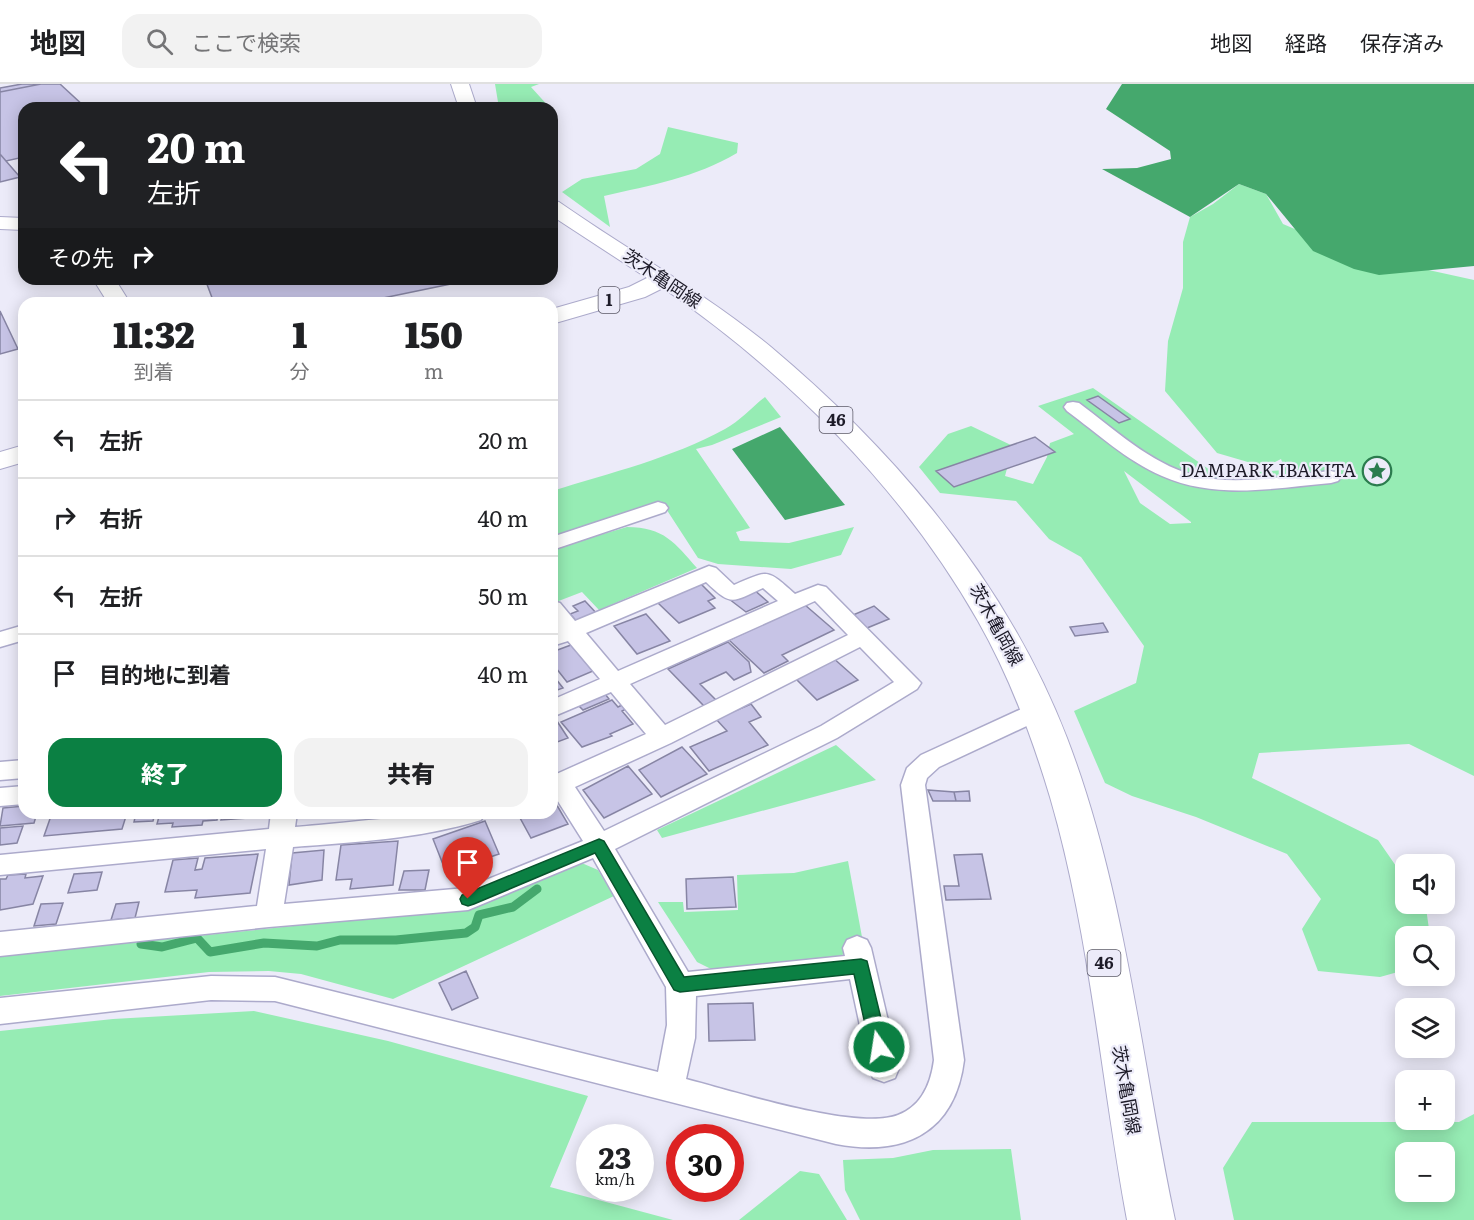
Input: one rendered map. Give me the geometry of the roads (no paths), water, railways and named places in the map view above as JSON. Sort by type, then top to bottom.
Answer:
[{"type":"main road","points":[[460,84],[466,102]]},
{"type":"main road","name":"茨木亀岡線","points":[[558,210],[664,279],[731,328],[800,386],[835,419],[913,502],[951,551],[985,602],[1019,666],[1069,797],[1081,844],[1150,1220]]},
{"type":"main road","name":"1","points":[[558,302],[620,285],[664,279]]},
{"type":"main road","name":"1","points":[[558,315],[637,292],[664,279]]},
{"type":"main road","points":[[0,460],[18,455]]},
{"type":"main road","points":[[0,480],[18,475]]},
{"type":"street","points":[[0,223],[18,224]]},
{"type":"street","points":[[1073,407],[1156,465],[1183,478],[1200,482],[1236,484],[1331,477]]},
{"type":"street","points":[[558,542],[647,509]]},
{"type":"street","points":[[662,737],[615,682],[562,635],[709,573],[731,594],[766,579],[792,603]]},
{"type":"street","points":[[0,944],[269,915],[468,899],[599,845],[829,732],[909,682],[818,591],[558,706]]},
{"type":"street","points":[[0,640],[18,634]]},
{"type":"street","points":[[558,784],[662,737],[863,636]]},
{"type":"street","points":[[0,1011],[211,988],[275,989],[804,1123],[868,1134],[894,1131],[918,1121],[936,1104],[947,1083],[949,1060],[913,785],[916,774],[930,761],[1038,711]]},
{"type":"street","points":[[0,771],[18,770]]},
{"type":"street","points":[[558,788],[599,845],[680,985],[683,1011],[682,1037],[668,1089]]},
{"type":"street","points":[[0,797],[18,796]]},
{"type":"street","points":[[0,865],[282,826],[388,829],[453,819]]},
{"type":"street","points":[[269,915],[282,826]]},
{"type":"street","points":[[680,985],[859,957],[884,1068]]},
{"type":"waterway","points":[[141,944],[162,947],[197,938],[210,952],[264,943],[317,946],[340,940],[396,940],[466,933],[475,927],[479,915],[513,907],[537,889]]},
{"type":"place","name":"DAMPARK IBAKITA","points":[[1377,471]]}]
